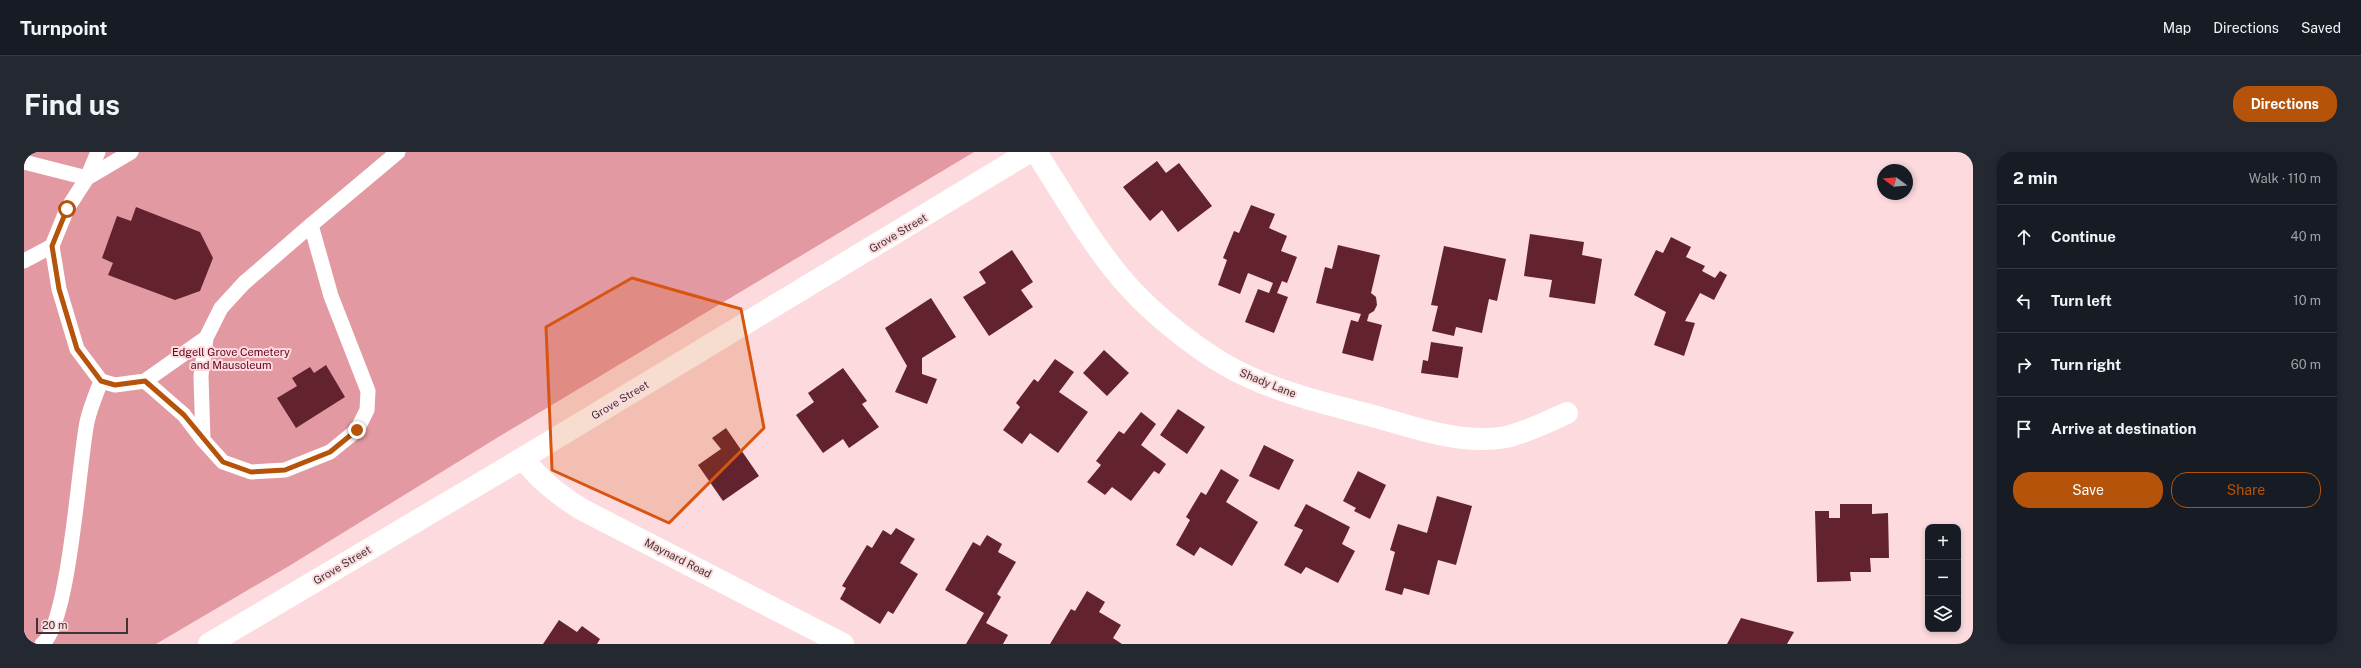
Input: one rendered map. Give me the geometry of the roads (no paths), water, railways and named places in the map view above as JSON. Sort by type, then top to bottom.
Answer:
[{"type":"street","name":"Grove Street","points":[[209,644],[523,458],[1029,152]]},
{"type":"street","name":"Shady Lane","points":[[1036,152],[1099,250],[1122,279],[1180,332],[1212,356],[1248,377],[1287,392],[1449,437],[1479,440],[1507,436],[1535,428],[1567,413]]},
{"type":"street","name":"Maynard Road","points":[[523,458],[537,477],[560,496],[581,509],[843,644]]},
{"type":"lane","points":[[98,152],[87,178],[67,209],[52,246],[59,289],[77,349],[101,381],[115,385],[145,381],[206,338]]},
{"type":"lane","points":[[24,162],[87,178],[132,152]]},
{"type":"lane","points":[[203,440],[201,376],[206,338],[221,308],[244,283],[398,152]]},
{"type":"lane","points":[[145,381],[184,415],[203,440],[223,462],[251,472],[285,470],[330,452],[357,430],[367,410],[368,391],[331,296],[311,225]]},
{"type":"lane","points":[[24,261],[52,246]]},
{"type":"lane","points":[[42,644],[47,641],[56,622],[64,586],[88,420],[101,381]]},
{"type":"park label","name":"Edgell Grove Cemetery and Mausoleum","points":[[231,358]]}]
